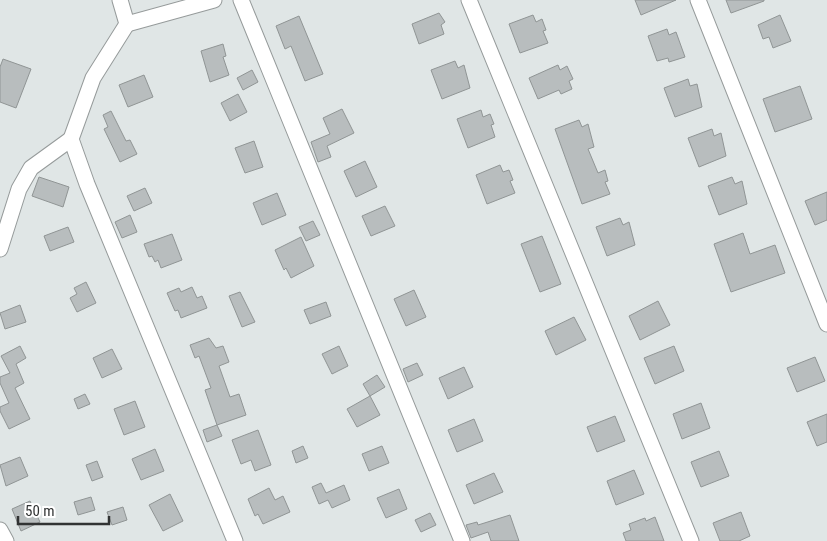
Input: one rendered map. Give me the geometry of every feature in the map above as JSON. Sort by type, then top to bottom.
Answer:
[{"type":"street","points":[[0,249],[19,189],[31,168],[71,140],[93,78],[126,19],[120,0]]},
{"type":"street","points":[[126,19],[214,0]]},
{"type":"street","points":[[241,0],[462,541]]},
{"type":"street","points":[[469,0],[691,541]]},
{"type":"street","points":[[698,0],[827,324]]},
{"type":"street","points":[[71,140],[87,184],[235,541]]},
{"type":"street","points":[[0,530],[6,541]]},
{"type":"building","points":[[635,0],[676,0],[641,15]]},
{"type":"building","points":[[726,0],[764,0],[764,1],[731,13]]},
{"type":"building","points":[[439,13],[445,22],[441,25],[444,34],[419,44],[412,24]]},
{"type":"building","points":[[533,15],[536,22],[542,19],[546,30],[543,31],[548,43],[520,53],[509,24]]},
{"type":"building","points":[[780,15],[791,41],[773,48],[769,37],[763,39],[758,25]]},
{"type":"building","points":[[299,16],[323,74],[305,81],[291,46],[285,49],[276,26]]},
{"type":"building","points":[[667,29],[669,35],[676,32],[685,57],[669,62],[668,58],[657,61],[648,36]]},
{"type":"building","points":[[223,44],[226,56],[223,57],[229,75],[210,82],[201,51]]},
{"type":"building","points":[[3,59],[31,69],[16,108],[0,102],[0,67]]},
{"type":"building","points":[[455,61],[458,68],[464,65],[470,88],[442,99],[431,70]]},
{"type":"building","points":[[558,65],[560,70],[567,66],[573,79],[569,81],[572,89],[561,94],[559,90],[538,99],[529,78]]},
{"type":"building","points":[[252,70],[258,82],[243,90],[237,78]]},
{"type":"building","points":[[144,75],[153,97],[128,107],[119,85]]},
{"type":"building","points":[[688,79],[690,86],[697,84],[702,107],[675,117],[664,88]]},
{"type":"building","points":[[800,86],[812,119],[775,132],[763,99]]},
{"type":"building","points":[[238,94],[247,112],[230,121],[221,103]]},
{"type":"building","points":[[342,109],[354,133],[327,146],[331,157],[318,162],[311,142],[330,134],[323,118]]},
{"type":"building","points":[[481,110],[483,117],[490,114],[494,124],[491,125],[495,137],[468,148],[457,119]]},
{"type":"building","points":[[111,111],[126,141],[130,140],[137,154],[120,162],[104,129],[108,127],[103,115]]},
{"type":"building","points":[[579,120],[582,127],[588,124],[594,147],[588,149],[598,173],[605,170],[608,181],[605,182],[610,194],[582,204],[555,129]]},
{"type":"building","points":[[712,129],[714,136],[721,133],[726,156],[699,167],[688,138]]},
{"type":"building","points":[[254,141],[263,167],[245,173],[235,148]]},
{"type":"building","points":[[365,161],[377,187],[356,197],[344,171]]},
{"type":"building","points":[[500,165],[503,172],[509,170],[513,180],[510,181],[515,193],[487,204],[476,175]]},
{"type":"building","points":[[39,177],[69,187],[63,207],[32,196]]},
{"type":"building","points":[[732,177],[735,184],[742,181],[747,204],[719,215],[708,186]]},
{"type":"building","points":[[145,188],[152,203],[134,211],[127,196]]},
{"type":"building","points":[[827,192],[827,220],[815,225],[805,201]]},
{"type":"building","points":[[277,193],[286,215],[262,225],[253,203]]},
{"type":"building","points":[[385,206],[395,226],[371,236],[362,216]]},
{"type":"building","points":[[130,215],[137,232],[122,238],[115,222]]},
{"type":"building","points":[[620,218],[623,225],[629,222],[635,245],[607,256],[596,227]]},
{"type":"building","points":[[313,221],[320,235],[306,241],[299,227]]},
{"type":"building","points":[[68,227],[74,242],[50,251],[44,236]]},
{"type":"building","points":[[743,233],[750,254],[775,245],[785,273],[731,292],[714,244]]},
{"type":"building","points":[[172,234],[182,260],[161,268],[158,260],[155,262],[152,256],[149,257],[144,244]]},
{"type":"building","points":[[542,236],[561,284],[540,292],[521,244]]},
{"type":"building","points":[[301,237],[314,266],[291,278],[286,268],[284,270],[275,250]]},
{"type":"building","points":[[86,282],[96,303],[77,312],[70,298],[77,294],[74,288]]},
{"type":"building","points":[[192,287],[197,298],[202,296],[207,308],[181,318],[178,310],[175,311],[167,293],[179,288],[181,292]]},
{"type":"building","points":[[414,290],[426,317],[406,326],[394,299]]},
{"type":"building","points":[[240,292],[255,322],[242,327],[229,296]]},
{"type":"building","points":[[658,301],[670,325],[640,340],[629,316]]},
{"type":"building","points":[[326,302],[331,316],[310,324],[304,310]]},
{"type":"building","points":[[20,305],[26,322],[5,329],[0,313]]},
{"type":"building","points":[[574,317],[586,340],[556,355],[545,331]]},
{"type":"building","points":[[209,338],[216,348],[223,346],[229,362],[219,366],[230,397],[239,394],[246,415],[217,425],[205,390],[211,388],[199,356],[195,358],[190,345]]},
{"type":"building","points":[[20,346],[26,358],[16,364],[24,383],[15,388],[30,419],[9,429],[0,411],[0,407],[9,403],[0,383],[0,377],[10,373],[1,356]]},
{"type":"building","points":[[339,346],[348,366],[332,374],[322,354]]},
{"type":"building","points":[[674,346],[684,371],[655,384],[644,358]]},
{"type":"building","points":[[112,349],[122,369],[102,378],[93,358]]},
{"type":"building","points":[[815,357],[825,381],[797,392],[787,368]]},
{"type":"building","points":[[417,363],[423,375],[408,382],[403,369]]},
{"type":"building","points":[[464,367],[473,387],[448,399],[439,378]]},
{"type":"building","points":[[377,375],[385,387],[370,396],[363,384]]},
{"type":"building","points":[[85,394],[90,404],[78,409],[74,399]]},
{"type":"building","points":[[370,396],[380,415],[357,427],[347,409]]},
{"type":"building","points":[[135,401],[145,427],[124,435],[114,409]]},
{"type":"building","points":[[701,403],[710,428],[682,439],[673,414]]},
{"type":"building","points":[[827,414],[827,442],[817,446],[807,422]]},
{"type":"building","points":[[615,416],[625,441],[597,452],[587,427]]},
{"type":"building","points":[[474,419],[483,441],[457,452],[448,430]]},
{"type":"building","points":[[217,425],[222,436],[207,442],[203,430]]},
{"type":"building","points":[[258,430],[271,465],[255,471],[251,460],[241,464],[232,440]]},
{"type":"building","points":[[303,446],[308,458],[296,463],[292,451]]},
{"type":"building","points":[[382,446],[389,463],[369,471],[362,454]]},
{"type":"building","points":[[155,449],[164,471],[141,480],[132,459]]},
{"type":"building","points":[[719,451],[729,476],[701,487],[691,462]]},
{"type":"building","points":[[20,457],[28,476],[6,486],[0,465]]},
{"type":"building","points":[[97,461],[103,477],[92,481],[86,465]]},
{"type":"building","points":[[634,470],[644,494],[616,505],[607,481]]},
{"type":"building","points":[[494,473],[503,492],[474,504],[466,485]]},
{"type":"building","points":[[321,483],[326,493],[344,485],[350,500],[332,508],[328,500],[319,504],[312,487]]},
{"type":"building","points":[[269,488],[275,500],[283,496],[290,512],[263,524],[258,514],[255,516],[248,499]]},
{"type":"building","points":[[399,489],[407,509],[386,518],[377,498]]},
{"type":"building","points":[[170,494],[183,521],[163,531],[149,505]]},
{"type":"building","points":[[91,497],[95,510],[78,515],[74,502]]},
{"type":"building","points":[[30,501],[40,522],[21,531],[12,509]]},
{"type":"building","points":[[123,507],[127,520],[112,525],[107,512]]},
{"type":"building","points":[[741,512],[750,536],[739,541],[720,541],[713,523]]},
{"type":"building","points":[[430,513],[436,525],[421,532],[415,520]]},
{"type":"building","points":[[510,515],[519,541],[491,541],[488,532],[471,538],[466,525],[477,522],[478,525]]},
{"type":"building","points":[[655,517],[664,541],[626,541],[623,533],[631,530],[629,524],[645,518],[646,521]]}]
